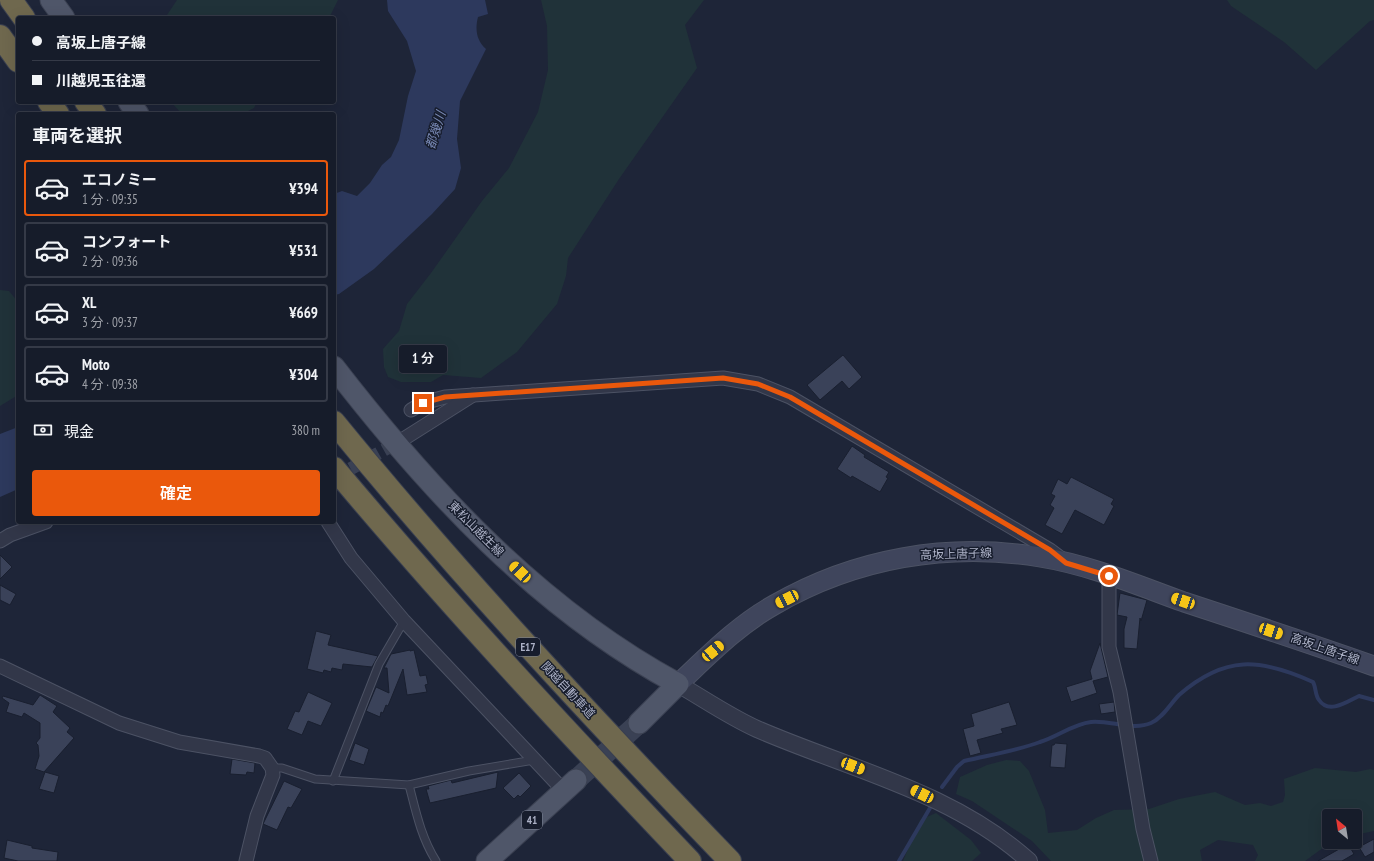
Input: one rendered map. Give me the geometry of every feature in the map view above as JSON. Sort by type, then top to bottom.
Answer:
[{"type":"highway","points":[[11,0],[23,16]]},
{"type":"highway","name":"関越自動車道","points":[[336,424],[514,631],[624,751],[730,861]]},
{"type":"highway","name":"E17","points":[[336,470],[401,548],[494,652],[690,861]]},
{"type":"main road","name":"東松山越生線","points":[[336,370],[367,409],[462,517],[520,572],[591,630],[627,655],[678,684]]},
{"type":"main road","name":"高坂上唐子線","points":[[678,684],[742,627],[774,605],[825,580],[864,565],[929,553],[981,551],[1040,557],[1066,563],[1109,576],[1374,666]]},
{"type":"main road","points":[[639,723],[678,684]]},
{"type":"main road","name":"41","points":[[487,861],[570,785]]},
{"type":"street","points":[[411,410],[423,403],[445,397],[723,378],[758,384],[797,401],[1050,550],[1066,563]]},
{"type":"street","points":[[405,438],[474,395]]},
{"type":"street","points":[[0,541],[10,535],[40,524]]},
{"type":"street","points":[[329,524],[351,558],[404,621],[534,760],[570,785]]},
{"type":"street","points":[[1109,576],[1109,647],[1120,692],[1143,829],[1151,861]]},
{"type":"street","points":[[0,666],[119,723],[179,742],[265,758],[272,768],[273,775],[257,816],[246,861]]},
{"type":"street","points":[[678,684],[756,728],[910,788],[945,805],[995,835],[1029,861]]},
{"type":"lane","points":[[334,781],[379,664],[404,621]]},
{"type":"lane","points":[[272,768],[282,768],[316,779],[409,785],[469,771],[534,760]]},
{"type":"lane","points":[[409,785],[416,814],[427,846],[436,861]]},
{"type":"shaded area","points":[[177,0],[338,0],[330,16],[166,16]]},
{"type":"shaded area","points":[[541,0],[704,0],[685,25],[697,68],[619,179],[568,258],[566,276],[557,304],[517,352],[481,378],[443,375],[431,382],[401,382],[388,377],[384,367],[383,349],[399,331],[407,304],[482,201],[509,168],[538,112],[548,70],[547,26]]},
{"type":"shaded area","points":[[1227,0],[1374,0],[1374,20],[1370,21],[1316,70],[1284,42],[1231,6]]},
{"type":"shaded area","points":[[173,104],[256,104],[254,108],[246,112],[180,112]]},
{"type":"shaded area","points":[[0,290],[9,291],[16,300],[16,396],[0,406]]},
{"type":"shaded area","points":[[1006,760],[1020,761],[1029,771],[1045,810],[1048,833],[1077,830],[1096,818],[1114,810],[1149,809],[1179,799],[1215,792],[1245,805],[1260,803],[1271,806],[1283,802],[1285,795],[1284,779],[1315,768],[1356,772],[1370,769],[1374,770],[1374,831],[1362,834],[1362,809],[1322,809],[1322,849],[1305,861],[1255,861],[1258,855],[1253,845],[1218,840],[1200,850],[1202,861],[1051,861],[1032,841],[972,801],[956,794],[960,777],[987,765]]},
{"type":"shaded area","points":[[936,813],[971,840],[981,853],[972,861],[903,861],[920,820]]},
{"type":"water","name":"都幾川","points":[[387,0],[485,0],[488,14],[478,17],[477,34],[480,42],[486,49],[460,101],[457,139],[461,168],[455,189],[432,214],[374,269],[336,295],[336,193],[342,191],[357,196],[370,183],[382,165],[391,157],[399,140],[408,96],[416,71],[407,41],[388,11]]},
{"type":"water","points":[[16,428],[16,490],[0,497],[0,434]]},
{"type":"building","points":[[843,355],[862,377],[849,389],[842,381],[820,400],[807,385]]},
{"type":"building","points":[[852,446],[865,455],[864,457],[889,472],[886,477],[888,478],[880,492],[852,476],[851,478],[837,469]]},
{"type":"building","points":[[1071,477],[1114,499],[1111,504],[1114,506],[1104,525],[1075,510],[1062,534],[1045,525],[1054,508],[1050,505],[1055,496],[1051,494],[1058,479],[1067,484]]},
{"type":"building","points":[[0,555],[12,567],[0,579]]},
{"type":"building","points":[[0,585],[16,594],[10,605],[0,600]]},
{"type":"building","points":[[1120,593],[1147,600],[1141,621],[1140,618],[1137,649],[1124,648],[1124,629],[1127,617],[1117,615]]},
{"type":"building","points":[[316,631],[331,635],[328,645],[378,656],[372,667],[343,664],[342,670],[332,668],[331,672],[324,670],[323,673],[307,669]]},
{"type":"building","points":[[1100,643],[1108,677],[1093,681],[1097,693],[1071,702],[1066,687],[1092,679],[1090,671]]},
{"type":"building","points":[[414,650],[420,676],[426,675],[428,684],[425,685],[427,692],[407,695],[403,669],[388,706],[386,705],[383,713],[381,712],[380,717],[366,711],[376,687],[389,693],[387,668],[384,668],[391,654]]},
{"type":"building","points":[[308,692],[332,703],[321,726],[308,721],[302,735],[287,729],[295,711],[299,712]]},
{"type":"building","points":[[40,695],[57,706],[53,712],[70,728],[67,732],[74,738],[44,772],[35,769],[39,756],[38,745],[36,743],[40,738],[40,723],[24,713],[22,717],[6,712],[9,703],[2,698],[3,696],[33,705]]},
{"type":"building","points":[[1009,702],[1017,725],[1001,729],[1003,733],[977,740],[981,753],[970,756],[963,729],[974,726],[971,714]]},
{"type":"building","points":[[1114,702],[1115,712],[1101,714],[1099,704]]},
{"type":"building","points":[[355,743],[369,749],[364,765],[349,760]]},
{"type":"building","points":[[1055,743],[1067,744],[1065,768],[1050,767],[1052,745]]},
{"type":"building","points":[[232,759],[255,763],[254,773],[247,772],[246,775],[230,774]]},
{"type":"building","points":[[45,772],[59,776],[54,793],[39,789]]},
{"type":"building","points":[[498,772],[496,788],[430,803],[426,789],[429,789],[428,786],[451,780],[452,783]]},
{"type":"building","points":[[519,773],[531,786],[520,797],[518,795],[514,799],[503,788]]},
{"type":"building","points":[[284,781],[302,789],[291,808],[288,807],[277,830],[263,824]]},
{"type":"building","points":[[1374,839],[1374,852],[1365,857],[1360,849],[1362,849],[1362,845]]},
{"type":"building","points":[[7,840],[32,846],[32,848],[58,852],[57,861],[18,861],[4,858]]},
{"type":"building","points":[[1339,849],[1351,849],[1354,854],[1342,861],[1318,861]]},
{"type":"waterway","points":[[942,787],[957,767],[964,761],[1031,745],[1084,723],[1106,722],[1129,726],[1151,723],[1163,714],[1179,695],[1196,682],[1212,673],[1228,667],[1243,664],[1259,665],[1276,668],[1294,674],[1313,682],[1319,700],[1328,706],[1339,706],[1359,696],[1374,700]]},
{"type":"waterway","points":[[899,861],[930,808]]},
{"type":"tunnel","points":[[336,477],[402,440]]},
{"type":"tunnel","points":[[576,780],[639,723]]},
{"type":"route","points":[[423,403],[445,397],[723,378],[758,384],[790,397],[1050,550],[1066,563],[1109,576]]}]
